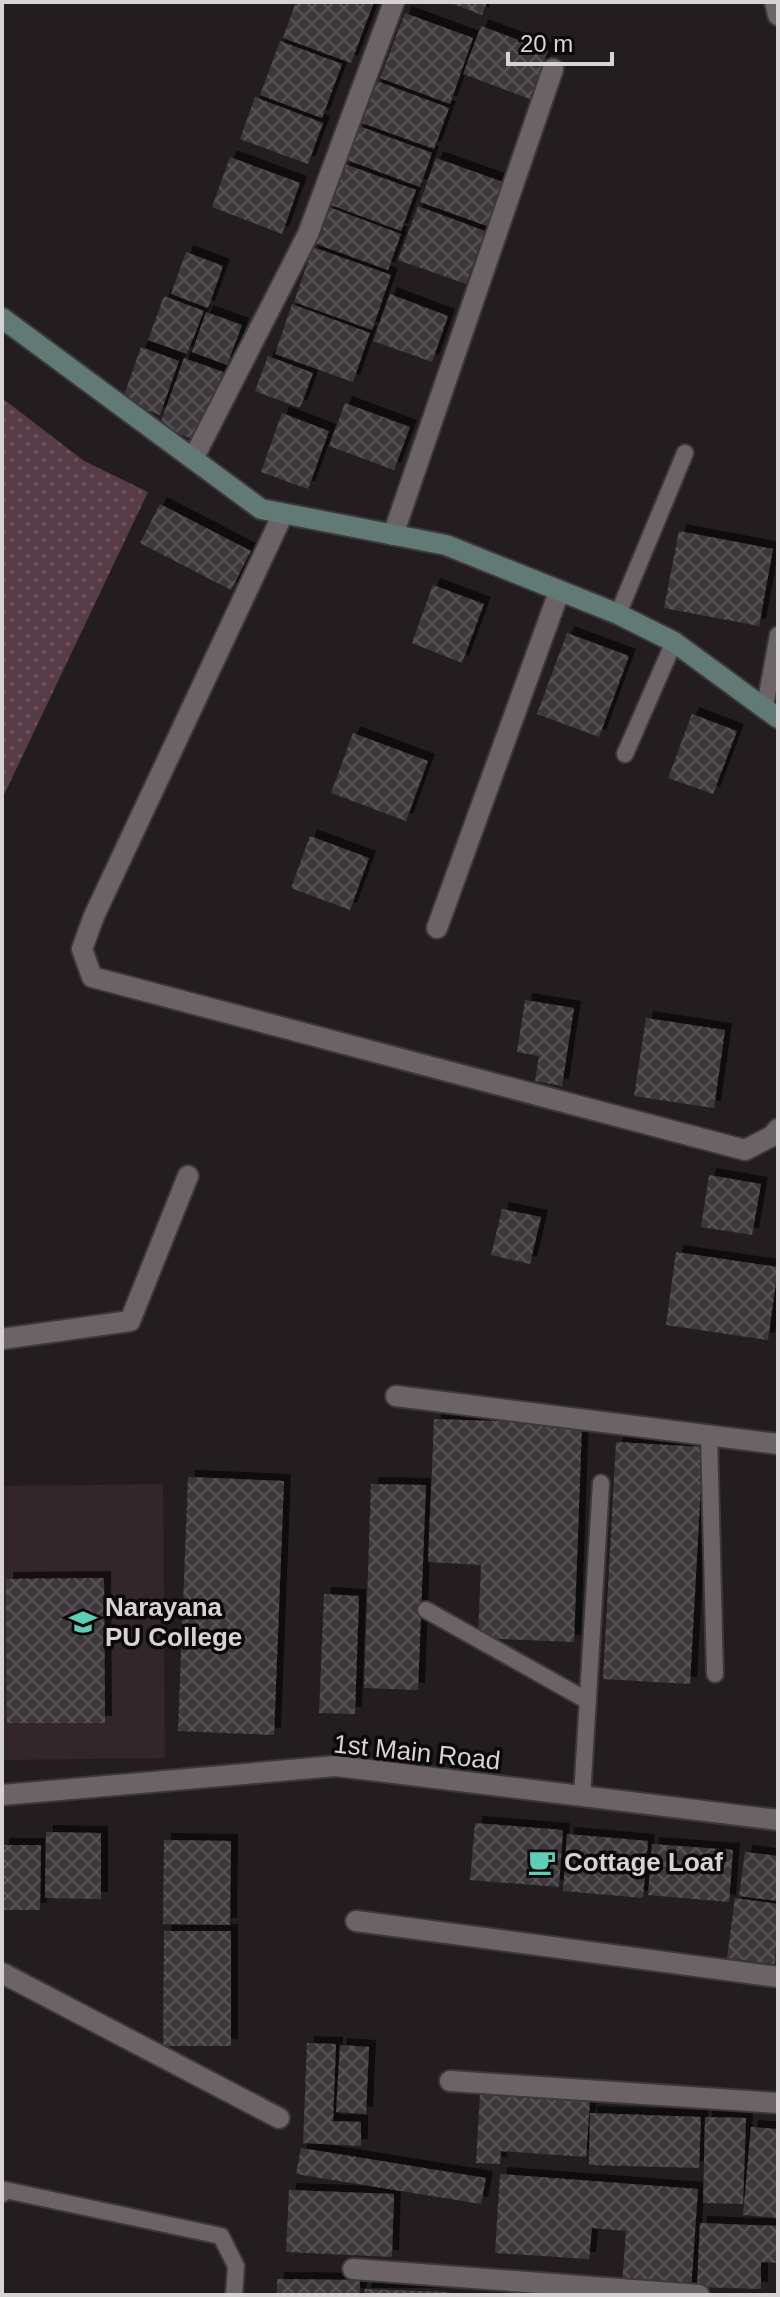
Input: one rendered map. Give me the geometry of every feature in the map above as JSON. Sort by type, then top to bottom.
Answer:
[{"type":"main road","points":[[2,318],[261,509],[446,545],[618,614],[674,642],[772,712]]},
{"type":"street","points":[[193,459],[308,234],[394,2]]},
{"type":"street","points":[[775,2],[778,15]]},
{"type":"street","points":[[393,535],[553,69]]},
{"type":"street","points":[[283,514],[94,916],[82,949],[92,977],[745,1150],[772,1136],[778,1129]]},
{"type":"street","points":[[437,928],[559,592]]},
{"type":"street","points":[[2,1339],[130,1321],[188,1176]]},
{"type":"street","points":[[396,1396],[778,1444]]},
{"type":"street","name":"1st Main Road","points":[[2,1795],[336,1766],[778,1820]]},
{"type":"street","points":[[356,1921],[778,1977]]},
{"type":"street","points":[[2,1973],[279,2118]]},
{"type":"street","points":[[450,2081],[778,2103]]},
{"type":"street","points":[[353,2269],[699,2295]]},
{"type":"lane","points":[[618,614],[685,453]]},
{"type":"lane","points":[[772,712],[778,635]]},
{"type":"lane","points":[[625,754],[674,642]]},
{"type":"lane","points":[[709,1435],[715,1674]]},
{"type":"lane","points":[[582,1796],[601,1483]]},
{"type":"lane","points":[[426,1610],[588,1701]]},
{"type":"lane","points":[[2,2194],[5,2190],[221,2236],[236,2266],[234,2295]]},
{"type":"shaded area","points":[[2,398],[84,461],[148,492],[2,799]]},
{"type":"shaded area","name":"Narayana PU College","points":[[163,1484],[165,1758],[2,1760],[2,1486]]},
{"type":"building","points":[[296,2],[374,2],[351,63],[283,38]]},
{"type":"building","points":[[448,2],[487,2],[482,15]]},
{"type":"building","points":[[405,13],[473,38],[450,104],[380,78]]},
{"type":"building","points":[[481,26],[548,51],[530,99],[463,74]]},
{"type":"building","points":[[280,41],[342,64],[322,118],[260,95]]},
{"type":"building","points":[[377,81],[449,108],[434,149],[362,123]]},
{"type":"building","points":[[255,97],[323,123],[308,164],[240,139]]},
{"type":"building","points":[[359,126],[432,153],[420,187],[347,160]]},
{"type":"building","points":[[230,157],[300,183],[282,234],[212,207]]},
{"type":"building","points":[[436,158],[503,182],[487,226],[420,202]]},
{"type":"building","points":[[345,164],[416,190],[401,231],[331,205]]},
{"type":"building","points":[[418,206],[485,231],[466,284],[398,260]]},
{"type":"building","points":[[329,207],[401,234],[388,270],[316,244]]},
{"type":"building","points":[[313,247],[391,275],[372,330],[294,302]]},
{"type":"building","points":[[186,252],[223,266],[208,308],[171,294]]},
{"type":"building","points":[[390,294],[448,316],[432,362],[373,341]]},
{"type":"building","points":[[164,296],[204,311],[187,354],[148,340]]},
{"type":"building","points":[[292,304],[370,333],[353,382],[275,354]]},
{"type":"building","points":[[206,312],[242,325],[227,365],[192,352]]},
{"type":"building","points":[[141,347],[179,361],[160,415],[122,401]]},
{"type":"building","points":[[268,356],[313,373],[300,408],[255,391]]},
{"type":"building","points":[[184,358],[226,373],[201,442],[159,427]]},
{"type":"building","points":[[345,403],[410,427],[394,470],[329,446]]},
{"type":"building","points":[[282,413],[329,431],[308,489],[261,472]]},
{"type":"building","points":[[160,504],[251,551],[231,590],[140,543]]},
{"type":"building","points":[[679,531],[773,549],[759,626],[664,608]]},
{"type":"building","points":[[433,585],[484,604],[462,663],[412,643]]},
{"type":"building","points":[[567,633],[629,656],[599,737],[537,714]]},
{"type":"building","points":[[692,714],[737,731],[713,794],[668,778]]},
{"type":"building","points":[[353,733],[428,761],[406,821],[331,793]]},
{"type":"building","points":[[310,836],[369,858],[350,910],[291,888]]},
{"type":"building","points":[[525,1000],[574,1008],[562,1086],[535,1081],[539,1056],[517,1052]]},
{"type":"building","points":[[646,1018],[725,1030],[714,1108],[634,1096]]},
{"type":"building","points":[[709,1175],[761,1184],[752,1235],[701,1227]]},
{"type":"building","points":[[502,1209],[541,1217],[530,1264],[491,1255]]},
{"type":"building","points":[[676,1252],[778,1267],[768,1340],[666,1325]]},
{"type":"building","points":[[434,1419],[582,1424],[574,1642],[478,1638],[481,1565],[428,1562]]},
{"type":"building","points":[[616,1442],[703,1447],[690,1684],[603,1679]]},
{"type":"building","points":[[188,1477],[284,1481],[274,1735],[178,1731]]},
{"type":"building","points":[[371,1484],[426,1485],[418,1690],[364,1688]]},
{"type":"building","points":[[104,1578],[105,1723],[7,1723],[6,1579]]},
{"type":"building","points":[[324,1594],[359,1596],[355,1714],[319,1713]]},
{"type":"building","points":[[475,1823],[563,1830],[559,1887],[470,1880]]},
{"type":"building","points":[[46,1832],[101,1833],[101,1899],[45,1898]]},
{"type":"building","points":[[567,1834],[648,1841],[643,1898],[563,1891]]},
{"type":"building","points":[[164,1840],[231,1841],[230,1925],[163,1924]]},
{"type":"building","points":[[652,1844],[733,1850],[729,1902],[648,1895]]},
{"type":"building","points":[[2,1845],[41,1845],[40,1910],[2,1910]]},
{"type":"building","points":[[745,1852],[778,1856],[778,1901],[739,1896]]},
{"type":"building","points":[[735,1898],[778,1904],[775,1964],[727,1958]]},
{"type":"building","points":[[164,1931],[231,1931],[231,2046],[163,2046]]},
{"type":"building","points":[[307,2043],[336,2044],[333,2121],[361,2122],[361,2146],[303,2143]]},
{"type":"building","points":[[340,2045],[369,2047],[366,2114],[336,2112]]},
{"type":"building","points":[[480,2094],[590,2101],[586,2157],[501,2151],[500,2164],[476,2163]]},
{"type":"building","points":[[590,2113],[701,2117],[699,2168],[589,2165]]},
{"type":"building","points":[[705,2117],[746,2118],[743,2204],[703,2203]]},
{"type":"building","points":[[751,2127],[778,2129],[778,2218],[743,2215]]},
{"type":"building","points":[[301,2148],[486,2178],[481,2204],[296,2174]]},
{"type":"building","points":[[500,2174],[698,2189],[691,2290],[622,2285],[626,2231],[592,2228],[589,2259],[495,2253]]},
{"type":"building","points":[[289,2190],[394,2194],[392,2257],[286,2252]]},
{"type":"building","points":[[700,2223],[778,2226],[778,2263],[761,2262],[761,2289],[697,2287]]},
{"type":"building","points":[[277,2279],[360,2280],[360,2295],[277,2295]]},
{"type":"building","points":[[365,2289],[447,2292],[447,2295],[364,2295]]},
{"type":"place","name":"Narayana PU College","points":[[83,1622]]},
{"type":"place","name":"Cottage Loaf","points":[[542,1862]]}]
